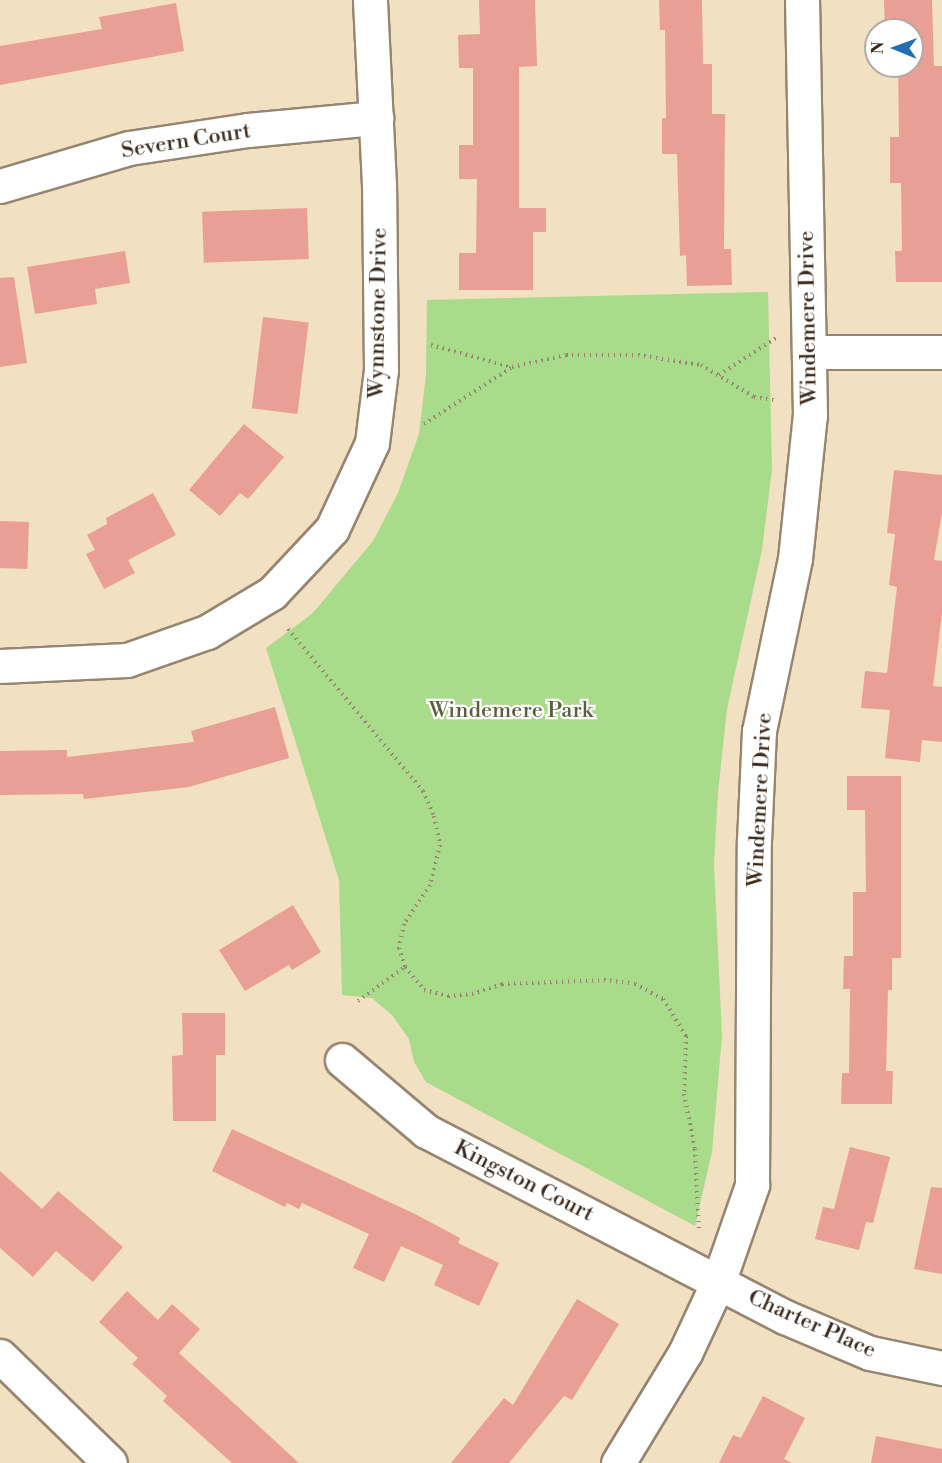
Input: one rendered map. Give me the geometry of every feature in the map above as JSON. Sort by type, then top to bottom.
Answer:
[{"type":"street","name":"Wynnstone Drive","points":[[0,666],[127,660],[207,632],[272,593],[332,529],[372,443],[381,370],[376,118],[370,0]]},
{"type":"street","name":"Windemere Drive","points":[[618,1463],[685,1353],[719,1280],[752,1185],[754,841],[759,731],[795,559],[810,415],[802,0]]},
{"type":"street","name":"Severn Court","points":[[0,186],[129,148],[248,130],[376,118]]},
{"type":"street","points":[[809,351],[942,352]]},
{"type":"street","name":"Kingston Court","points":[[342,1060],[426,1131],[719,1280]]},
{"type":"street","name":"Charter Place","points":[[719,1280],[784,1317],[870,1353],[942,1368]]},
{"type":"street","points":[[0,1356],[110,1463]]},
{"type":"path","points":[[719,375],[778,337]]},
{"type":"path","points":[[431,345],[512,367]]},
{"type":"path","points":[[424,424],[512,367],[566,355],[638,355],[701,365],[754,397],[778,401]]},
{"type":"path","points":[[288,629],[423,791],[434,816],[440,845],[430,885],[404,924],[399,948],[405,967],[424,990],[448,996],[471,994],[502,984],[604,980],[635,984],[663,999],[686,1036],[684,1094],[695,1149],[699,1231]]},
{"type":"path","points":[[358,1001],[405,967]]},
{"type":"green space","name":"Windemere Park","points":[[768,292],[772,469],[762,550],[727,709],[718,792],[714,864],[722,1036],[712,1152],[695,1226],[426,1082],[414,1062],[409,1039],[392,1015],[372,998],[342,995],[339,880],[266,648],[312,614],[373,541],[398,493],[419,434],[426,375],[427,300]]},
{"type":"building","points":[[479,0],[535,0],[537,66],[519,67],[519,208],[546,208],[546,232],[533,232],[533,290],[459,290],[459,253],[476,253],[477,179],[459,179],[459,145],[473,145],[473,68],[459,68],[458,35],[480,34]]},
{"type":"building","points":[[659,0],[702,0],[703,64],[712,64],[712,114],[725,114],[724,249],[731,249],[732,285],[687,286],[686,255],[680,256],[677,154],[662,154],[662,118],[666,118],[665,30],[660,30]]},
{"type":"building","points":[[884,0],[932,0],[934,66],[942,66],[942,282],[896,282],[895,251],[902,251],[901,183],[890,183],[890,137],[899,137],[898,78],[924,78],[924,18],[885,18]]},
{"type":"building","points":[[176,3],[184,51],[0,85],[0,46],[102,29],[99,17]]},
{"type":"building","points":[[307,208],[309,259],[204,263],[202,212]]},
{"type":"building","points":[[125,251],[130,283],[95,289],[97,304],[35,314],[27,267]]},
{"type":"building","points":[[14,277],[27,363],[0,367],[0,278]]},
{"type":"building","points":[[263,317],[309,323],[297,414],[252,408]]},
{"type":"building","points":[[244,424],[284,457],[248,499],[240,493],[220,516],[189,490]]},
{"type":"building","points":[[894,470],[942,475],[942,513],[934,560],[942,561],[942,613],[933,686],[942,687],[942,742],[922,740],[920,762],[885,758],[890,710],[861,708],[865,671],[887,673],[897,587],[889,585],[895,534],[887,533]]},
{"type":"building","points":[[153,493],[176,535],[128,560],[135,573],[104,589],[86,554],[95,550],[87,535],[107,524],[106,518]]},
{"type":"building","points":[[0,521],[29,522],[27,569],[0,568]]},
{"type":"building","points":[[275,707],[289,758],[189,787],[84,799],[83,794],[0,795],[0,751],[67,750],[67,757],[194,742],[191,731]]},
{"type":"building","points":[[847,776],[901,776],[901,958],[892,958],[892,990],[888,990],[886,1071],[893,1071],[892,1104],[841,1104],[842,1073],[849,1073],[850,989],[843,989],[844,956],[853,956],[853,892],[866,892],[865,810],[847,810]]},
{"type":"building","points":[[293,905],[321,952],[292,970],[289,965],[245,991],[219,950]]},
{"type":"building","points":[[182,1013],[225,1013],[225,1055],[216,1055],[216,1121],[173,1121],[172,1056],[183,1055]]},
{"type":"building","points":[[232,1129],[415,1214],[460,1238],[458,1243],[499,1263],[479,1306],[434,1285],[443,1265],[401,1246],[384,1282],[353,1268],[369,1234],[302,1203],[299,1209],[287,1203],[285,1207],[212,1171]]},
{"type":"building","points":[[850,1147],[890,1157],[873,1223],[866,1222],[859,1250],[815,1239],[823,1207],[834,1209]]},
{"type":"building","points":[[0,1171],[42,1209],[58,1191],[123,1247],[93,1282],[56,1251],[33,1277],[0,1248]]},
{"type":"building","points":[[931,1187],[942,1188],[942,1274],[914,1269]]},
{"type":"building","points":[[127,1291],[158,1320],[172,1304],[200,1329],[179,1353],[299,1463],[232,1463],[163,1401],[167,1396],[132,1364],[138,1358],[99,1322]]},
{"type":"building","points":[[577,1299],[619,1324],[572,1400],[564,1396],[509,1463],[451,1463],[504,1398],[513,1405]]},
{"type":"building","points":[[763,1396],[805,1418],[784,1459],[792,1463],[719,1463],[733,1435],[741,1438]]},
{"type":"building","points":[[876,1436],[942,1449],[942,1463],[871,1463]]}]
